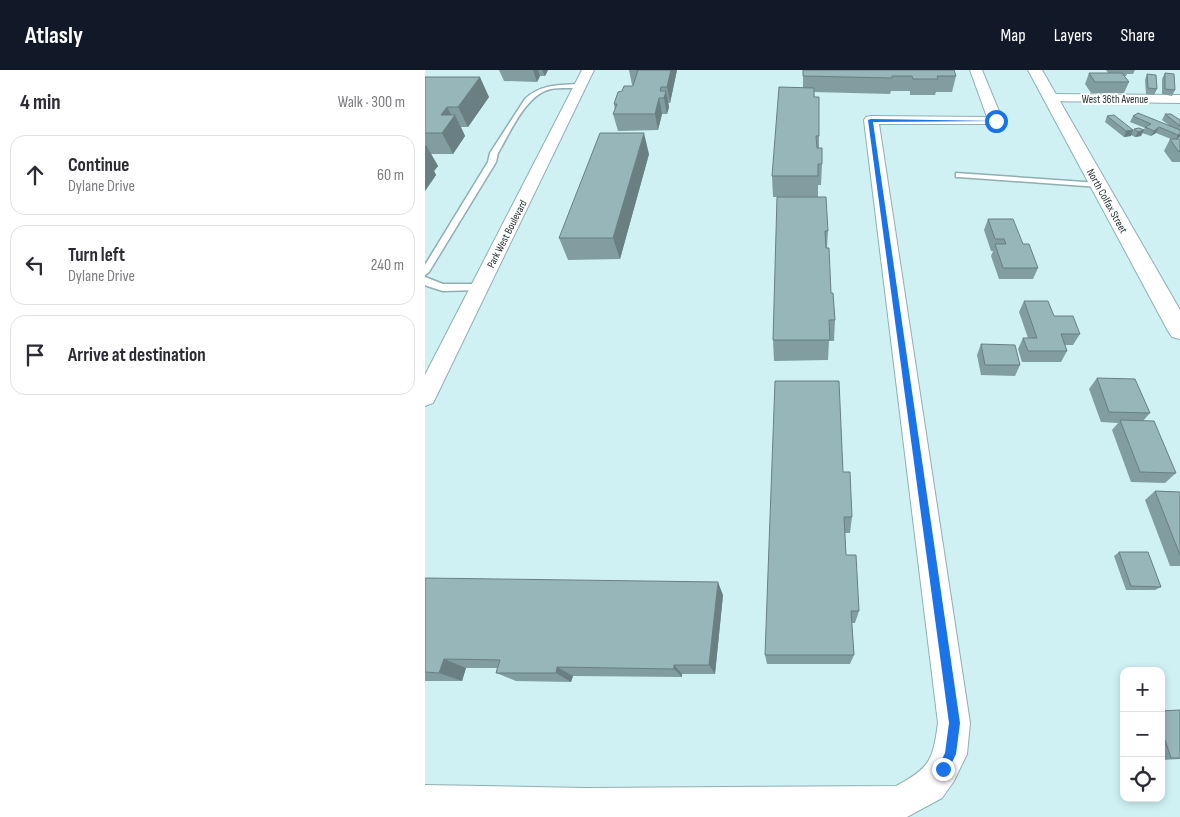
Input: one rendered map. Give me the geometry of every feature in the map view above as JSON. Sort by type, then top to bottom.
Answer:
[{"type":"street","name":"Park West Boulevard","points":[[425,397],[588,70]]},
{"type":"street","points":[[425,802],[586,811],[899,803],[930,786],[943,769],[950,754],[955,723],[871,120],[996,121],[976,70]]},
{"type":"street","name":"North Colfax Street","points":[[1035,70],[1062,108],[1099,185],[1180,331]]},
{"type":"street","name":"West 36th Avenue","points":[[1062,108],[1180,99]]},
{"type":"lane","points":[[425,272],[492,162],[494,153],[527,100],[544,88],[580,86]]},
{"type":"lane","points":[[959,175],[1099,185]]},
{"type":"lane","points":[[425,280],[439,286],[480,287]]},
{"type":"building","points":[[638,70],[671,70],[667,87],[661,87],[660,91],[666,91],[664,98],[659,98],[655,114],[613,114],[617,104],[614,104],[618,92],[622,91],[624,86],[633,86]]},
{"type":"building","points":[[803,70],[954,70],[956,76],[937,76],[938,79],[913,79],[912,76],[892,76],[892,78],[803,76]]},
{"type":"building","points":[[1089,73],[1122,73],[1129,82],[1095,82]]},
{"type":"building","points":[[1165,73],[1174,74],[1175,90],[1165,89]]},
{"type":"building","points":[[1147,74],[1156,75],[1157,89],[1148,88]]},
{"type":"building","points":[[425,77],[480,77],[458,107],[447,107],[441,115],[455,115],[442,133],[425,133]]},
{"type":"building","points":[[779,87],[814,88],[814,97],[819,97],[819,136],[816,136],[817,148],[822,148],[822,164],[818,164],[818,176],[772,176]]},
{"type":"building","points":[[1138,113],[1180,130],[1180,134],[1178,135],[1159,127],[1154,131],[1145,127],[1151,124],[1133,116]]},
{"type":"building","points":[[1165,114],[1171,114],[1180,120],[1180,126]]},
{"type":"building","points":[[1114,115],[1133,130],[1126,131],[1107,116]]},
{"type":"building","points":[[1134,129],[1144,130],[1138,132]]},
{"type":"building","points":[[600,133],[644,133],[613,238],[559,238]]},
{"type":"building","points":[[1170,139],[1180,139],[1180,151],[1178,151]]},
{"type":"building","points":[[777,197],[826,197],[828,231],[825,231],[826,248],[829,248],[831,293],[833,293],[835,320],[829,320],[830,340],[773,340]]},
{"type":"building","points":[[988,219],[1013,219],[1023,244],[1029,244],[1038,268],[1003,268],[995,244],[1006,244],[1004,239],[995,239]]},
{"type":"building","points":[[1024,301],[1048,301],[1054,316],[1073,316],[1080,334],[1061,334],[1067,351],[1028,351],[1023,338],[1037,338]]},
{"type":"building","points":[[981,344],[1015,345],[1020,365],[985,365]]},
{"type":"building","points":[[1097,378],[1135,379],[1150,413],[1109,412]]},
{"type":"building","points":[[775,381],[839,381],[843,472],[850,472],[852,517],[844,517],[846,555],[856,555],[859,611],[851,611],[854,655],[765,655]]},
{"type":"building","points":[[1120,420],[1154,421],[1176,473],[1140,472]]},
{"type":"building","points":[[1155,491],[1180,492],[1180,555]]},
{"type":"building","points":[[1119,552],[1148,552],[1161,587],[1131,586]]},
{"type":"building","points":[[425,578],[718,582],[709,665],[674,665],[674,669],[557,667],[556,673],[496,673],[500,660],[444,659],[439,673],[425,672]]},
{"type":"building","points":[[1180,710],[1180,758],[1171,758],[1165,740],[1165,711]]},
{"type":"route","points":[[943,769],[950,754],[955,723],[871,120],[996,121]]}]
